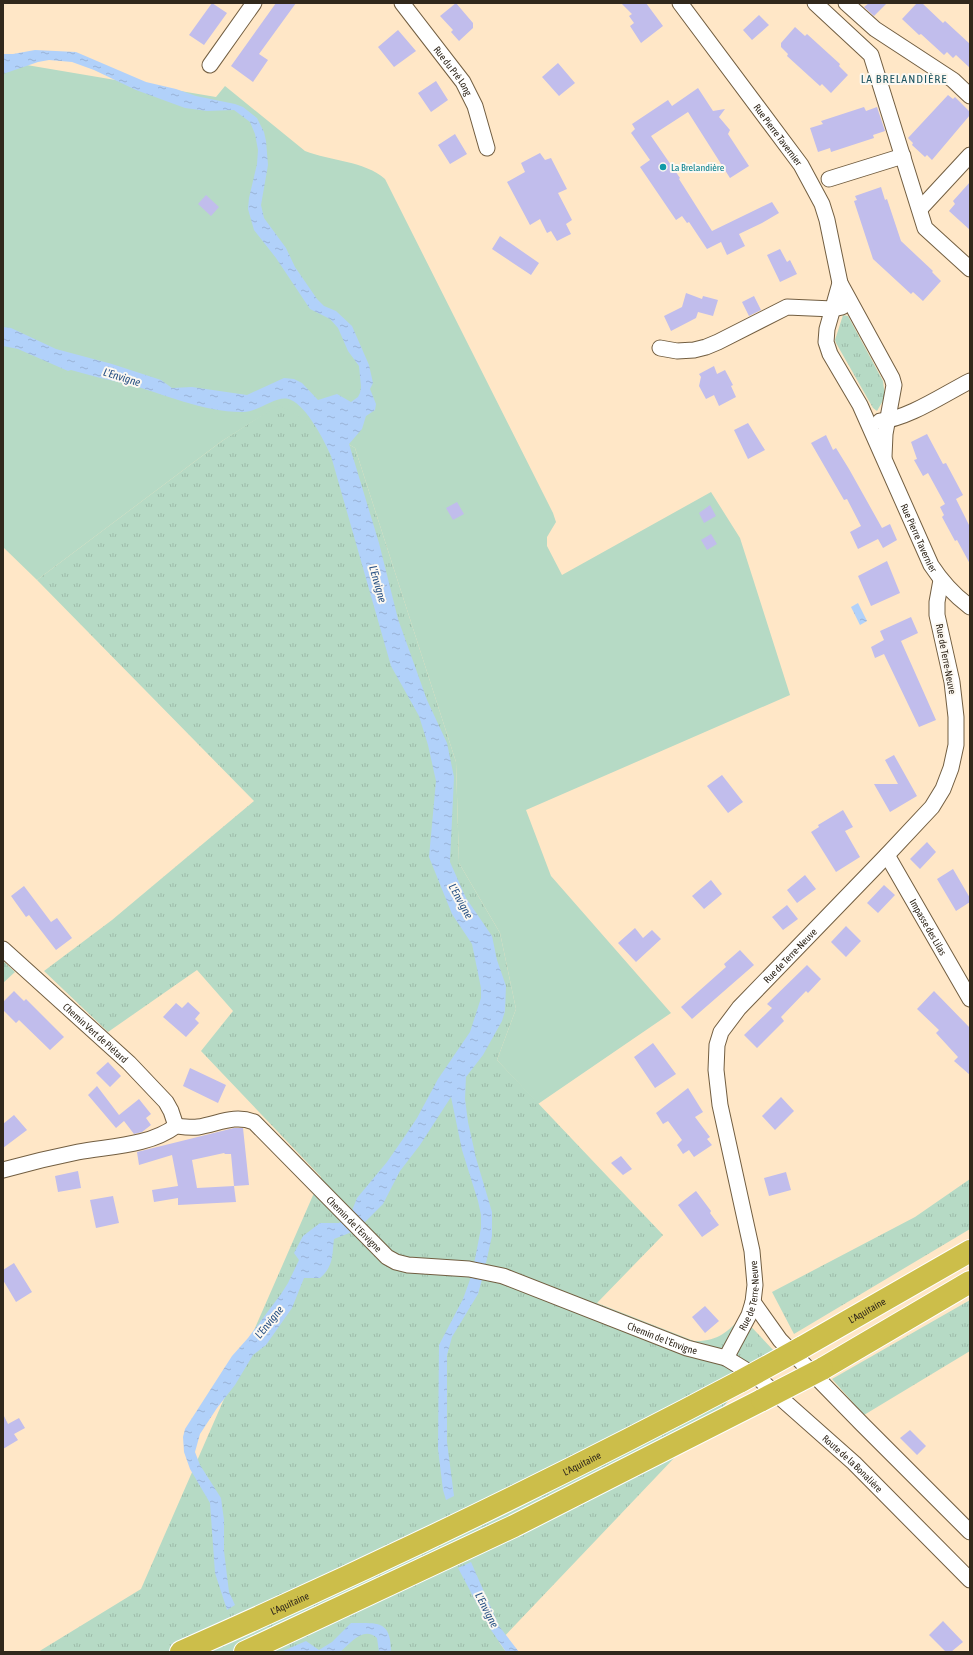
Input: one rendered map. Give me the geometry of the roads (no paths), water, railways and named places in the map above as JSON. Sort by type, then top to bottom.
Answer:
[{"type":"highway","name":"L'Aquitaine","points":[[180,1652],[417,1544],[588,1460],[802,1348],[970,1250]]},
{"type":"highway","points":[[245,1652],[514,1526],[762,1400],[822,1369],[970,1282]]},
{"type":"street","points":[[210,65],[254,3]]},
{"type":"street","name":"Rue du Pré Long","points":[[402,3],[463,82],[475,106],[487,148]]},
{"type":"street","name":"Rue Pierre Tavernier","points":[[680,3],[801,165],[822,204],[827,220],[840,283],[892,378],[894,385],[885,434],[884,457]]},
{"type":"street","points":[[815,3],[871,55],[925,228],[970,269]]},
{"type":"street","points":[[846,3],[875,29],[953,80],[970,96]]},
{"type":"street","points":[[920,209],[970,155]]},
{"type":"street","points":[[829,179],[903,156]]},
{"type":"street","name":"Rue Pierre Tavernier","points":[[840,283],[827,329],[826,342],[830,354],[860,404],[932,565],[941,580],[956,596],[970,607]]},
{"type":"street","points":[[660,348],[677,351],[694,350],[706,347],[787,307],[833,309],[845,306],[854,310]]},
{"type":"street","points":[[867,421],[888,420],[912,411],[970,381]]},
{"type":"street","name":"Rue de Terre-Neuve","points":[[726,1358],[749,1315],[753,1302],[755,1285],[752,1251],[720,1104],[716,1070],[716,1044],[721,1032],[739,1008],[887,856],[932,807],[943,789],[951,768],[956,745],[956,717],[952,682],[937,615],[937,602],[941,580]]},
{"type":"street","name":"Impasse des Lilas","points":[[887,856],[970,999]]},
{"type":"street","name":"Chemin Vert de Piétard","points":[[3,949],[129,1063],[166,1102],[176,1126]]},
{"type":"street","name":"Chemin de l'Envigne","points":[[176,1126],[187,1128],[199,1127],[235,1118],[245,1118],[254,1122],[387,1257],[396,1262],[408,1265],[469,1268],[490,1272],[517,1280],[687,1348],[726,1358]]},
{"type":"street","points":[[3,1170],[77,1152],[153,1139],[176,1126]]},
{"type":"street","points":[[753,1302],[780,1340],[970,1532]]},
{"type":"street","name":"Route de la Bonalière","points":[[726,1358],[757,1377],[854,1462],[970,1580]]},
{"type":"water","name":"L'Envigne","points":[[35,50],[76,52],[146,82],[176,89],[196,96],[235,104],[243,107],[257,118],[264,132],[268,165],[261,205],[264,218],[286,248],[295,267],[317,299],[324,306],[336,311],[352,326],[369,365],[373,383],[370,389],[376,404],[375,410],[366,416],[362,429],[349,444],[379,543],[398,619],[427,700],[447,743],[454,777],[450,862],[466,898],[492,936],[497,960],[506,986],[505,1011],[502,1021],[483,1055],[466,1077],[465,1099],[468,1122],[476,1158],[492,1212],[492,1236],[486,1263],[483,1265],[483,1276],[478,1294],[452,1337],[447,1355],[447,1442],[454,1496],[446,1500],[443,1490],[438,1449],[439,1345],[463,1299],[472,1274],[481,1228],[481,1215],[462,1150],[451,1097],[420,1145],[400,1171],[383,1204],[357,1230],[334,1239],[330,1265],[325,1274],[320,1278],[304,1278],[292,1308],[266,1345],[253,1355],[235,1385],[217,1408],[200,1434],[195,1452],[200,1465],[221,1498],[224,1520],[224,1551],[229,1592],[235,1605],[227,1610],[215,1573],[210,1503],[190,1469],[184,1452],[183,1437],[185,1429],[232,1356],[248,1338],[288,1283],[299,1260],[294,1253],[303,1236],[320,1223],[339,1223],[351,1213],[357,1198],[387,1162],[405,1136],[417,1118],[438,1079],[470,1032],[481,998],[481,988],[472,944],[452,914],[429,857],[436,781],[428,745],[419,716],[391,666],[331,456],[324,441],[309,417],[297,404],[286,399],[274,401],[255,410],[242,412],[198,406],[127,384],[71,370],[68,371],[18,349],[3,346],[3,327],[11,328],[56,349],[112,364],[161,380],[172,388],[192,387],[247,395],[284,378],[294,379],[302,383],[318,400],[337,394],[351,402],[358,397],[361,387],[359,366],[348,351],[338,328],[330,319],[310,309],[276,258],[254,230],[248,209],[257,164],[258,150],[255,134],[250,122],[234,110],[207,111],[185,108],[136,90],[94,70],[72,62],[49,60],[38,62],[3,74],[3,54],[13,54]]},
{"type":"water","points":[[858,603],[867,621],[860,625],[851,607]]},
{"type":"water","name":"L'Envigne","points":[[471,1562],[499,1626],[519,1652],[506,1652],[491,1630],[458,1568]]},
{"type":"water","points":[[351,1623],[369,1623],[381,1626],[389,1634],[391,1652],[379,1652],[377,1638],[367,1634],[357,1637],[340,1652],[283,1651],[306,1641],[319,1650],[332,1642]]},
{"type":"place","name":"La Brelandière","points":[[663,167]]},
{"type":"district","name":"LA BRELANDIÈRE","points":[[904,79]]}]
